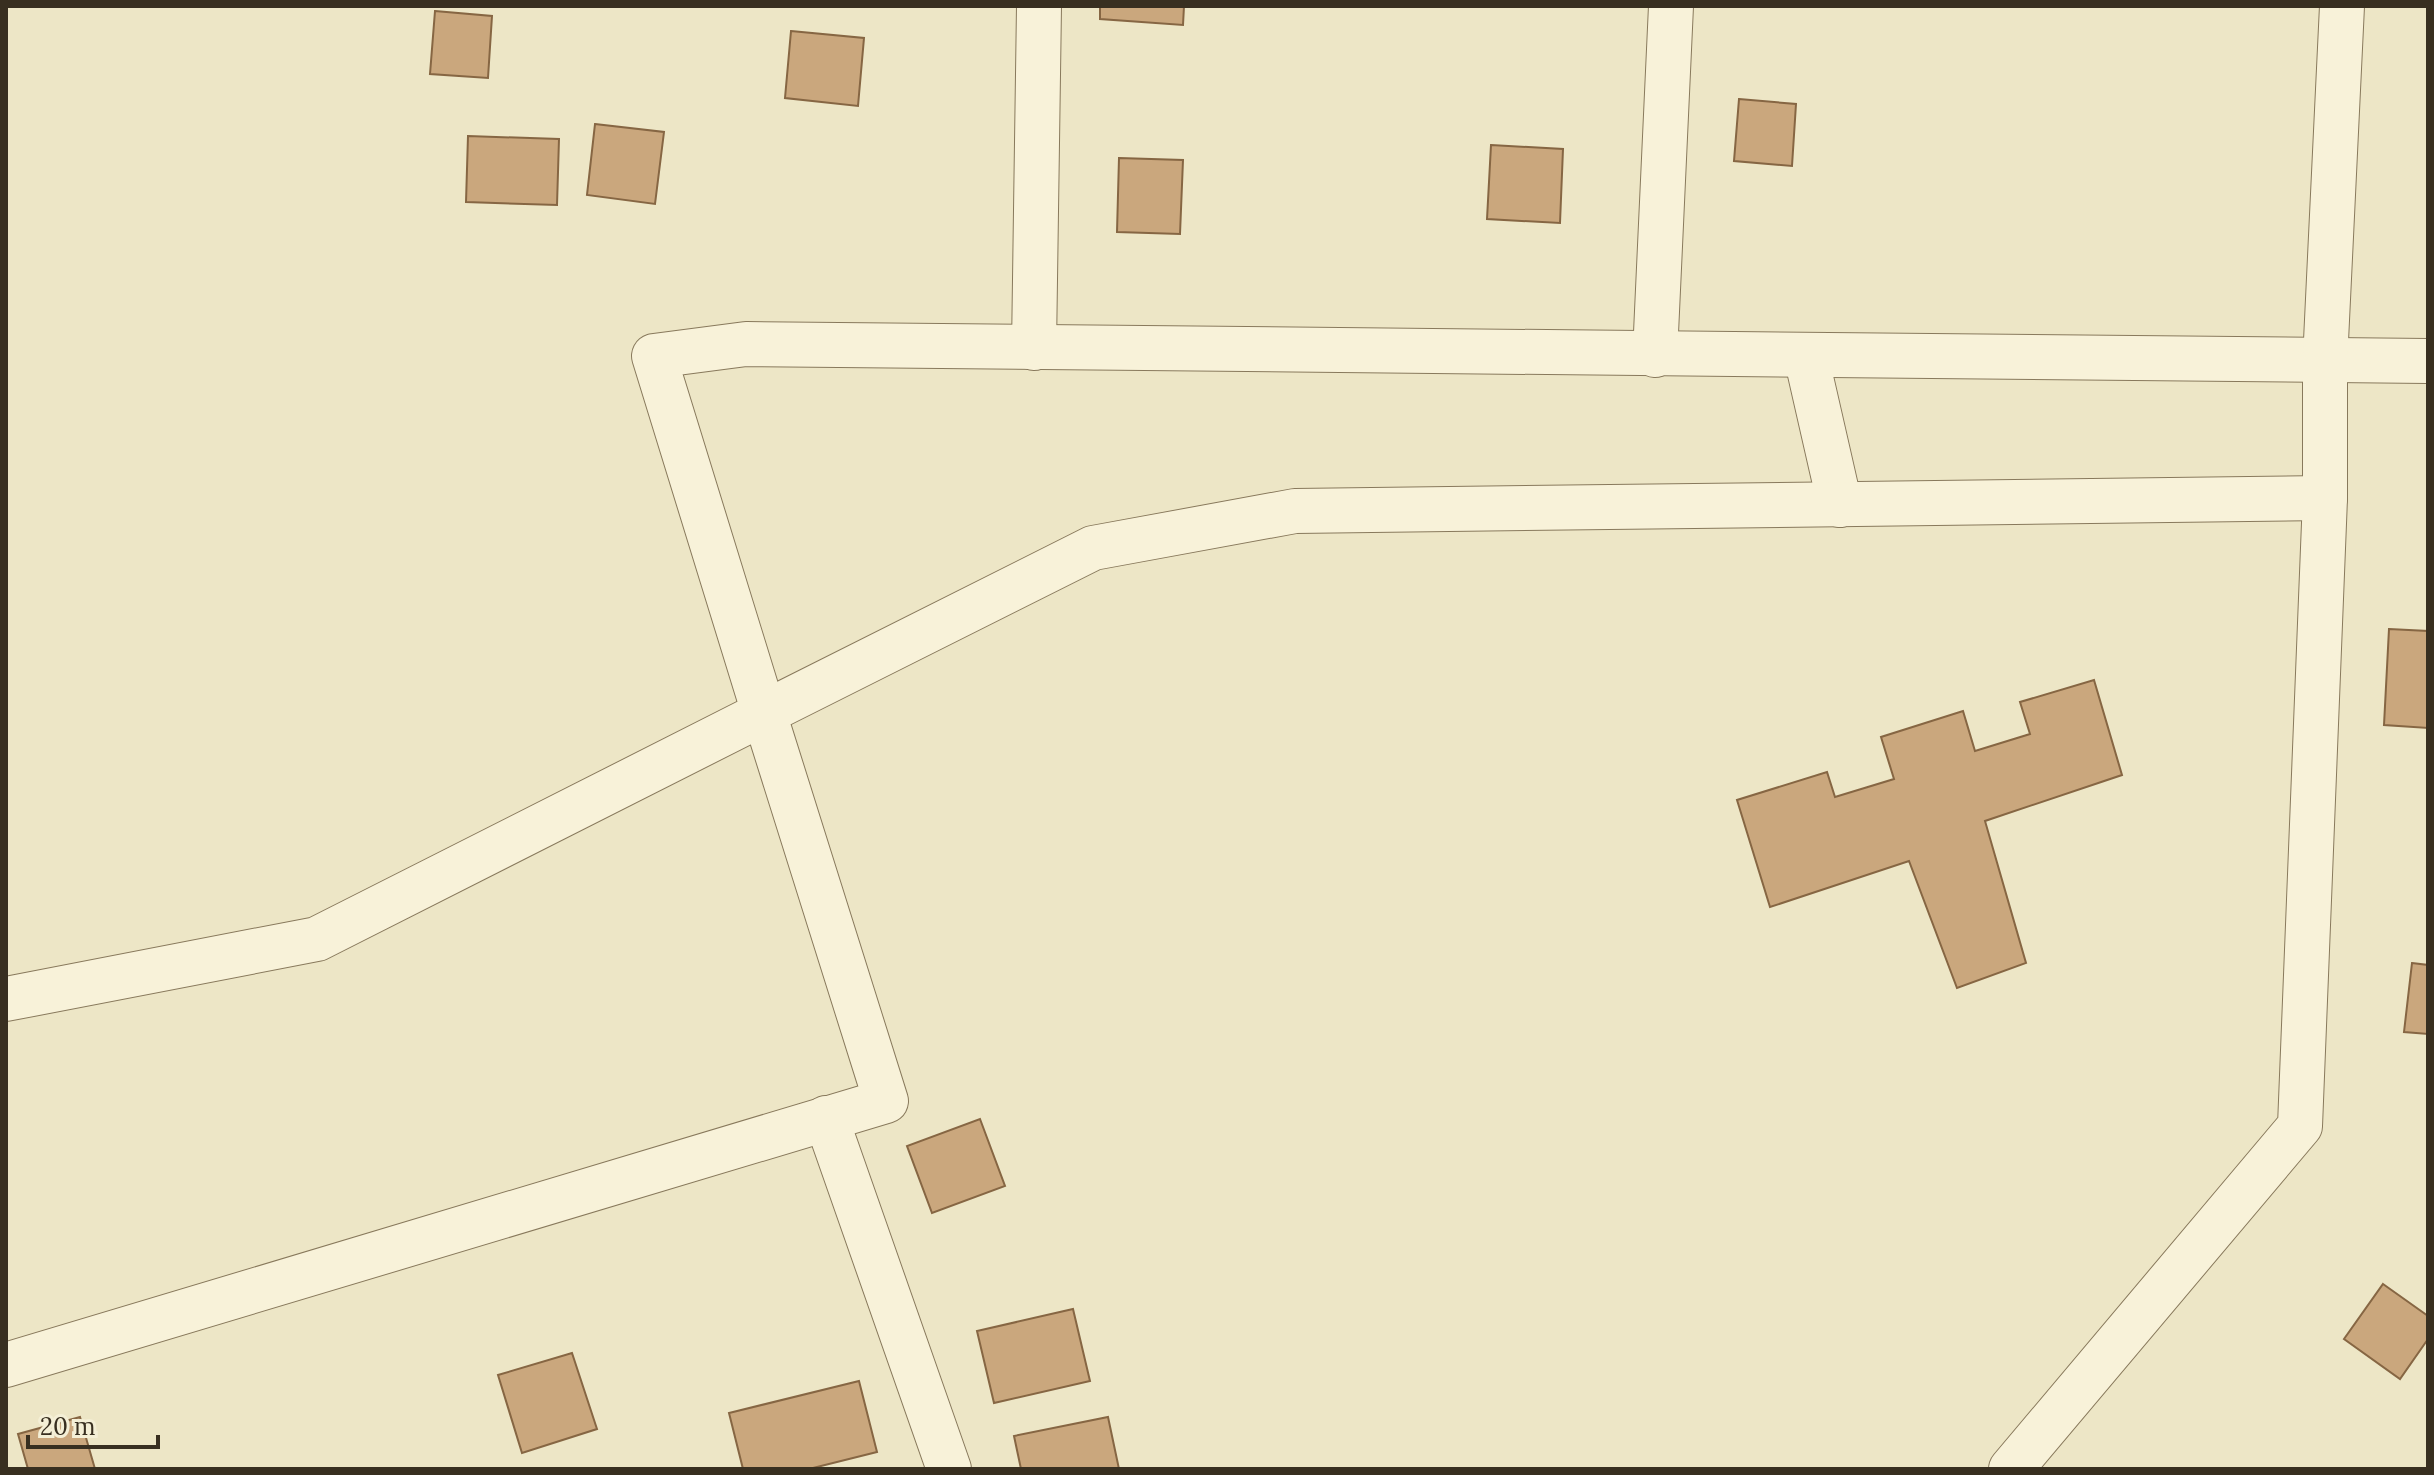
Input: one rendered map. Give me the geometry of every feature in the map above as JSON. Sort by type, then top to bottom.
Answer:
[{"type":"street","points":[[1034,348],[1039,6]]},
{"type":"street","points":[[1655,355],[1671,6]]},
{"type":"street","points":[[2011,1469],[2300,1126],[2325,498],[2325,362],[2342,6]]},
{"type":"street","points":[[6,1365],[886,1101],[654,356],[746,344],[2428,361]]},
{"type":"street","points":[[1806,356],[1840,505]]},
{"type":"street","points":[[6,999],[317,939],[1093,548],[1295,511],[2325,498]]},
{"type":"street","points":[[826,1118],[949,1469]]},
{"type":"building","points":[[1100,6],[1184,6],[1183,25],[1100,19]]},
{"type":"building","points":[[435,11],[492,16],[488,78],[430,74]]},
{"type":"building","points":[[791,31],[864,38],[858,106],[785,98]]},
{"type":"building","points":[[1739,99],[1796,104],[1792,166],[1734,161]]},
{"type":"building","points":[[595,124],[664,132],[655,204],[587,195]]},
{"type":"building","points":[[468,136],[559,139],[557,205],[466,202]]},
{"type":"building","points":[[1491,145],[1563,149],[1560,223],[1487,219]]},
{"type":"building","points":[[1119,158],[1183,160],[1180,234],[1117,232]]},
{"type":"building","points":[[2389,629],[2428,631],[2428,728],[2384,725]]},
{"type":"building","points":[[2094,680],[2122,775],[1985,821],[2026,963],[1957,988],[1909,861],[1770,907],[1737,800],[1827,772],[1835,797],[1894,779],[1881,737],[1963,711],[1975,751],[2030,734],[2020,702]]},
{"type":"building","points":[[2412,963],[2428,965],[2428,1034],[2404,1032]]},
{"type":"building","points":[[980,1119],[1005,1186],[932,1213],[907,1146]]},
{"type":"building","points":[[2383,1284],[2428,1316],[2428,1339],[2400,1379],[2344,1339]]},
{"type":"building","points":[[1073,1309],[1090,1381],[994,1403],[977,1331]]},
{"type":"building","points":[[572,1353],[597,1429],[522,1453],[498,1375]]},
{"type":"building","points":[[859,1381],[877,1452],[809,1469],[743,1469],[729,1413]]},
{"type":"building","points":[[80,1417],[95,1469],[28,1469],[18,1434]]},
{"type":"building","points":[[1108,1417],[1119,1469],[1021,1469],[1014,1436]]}]
